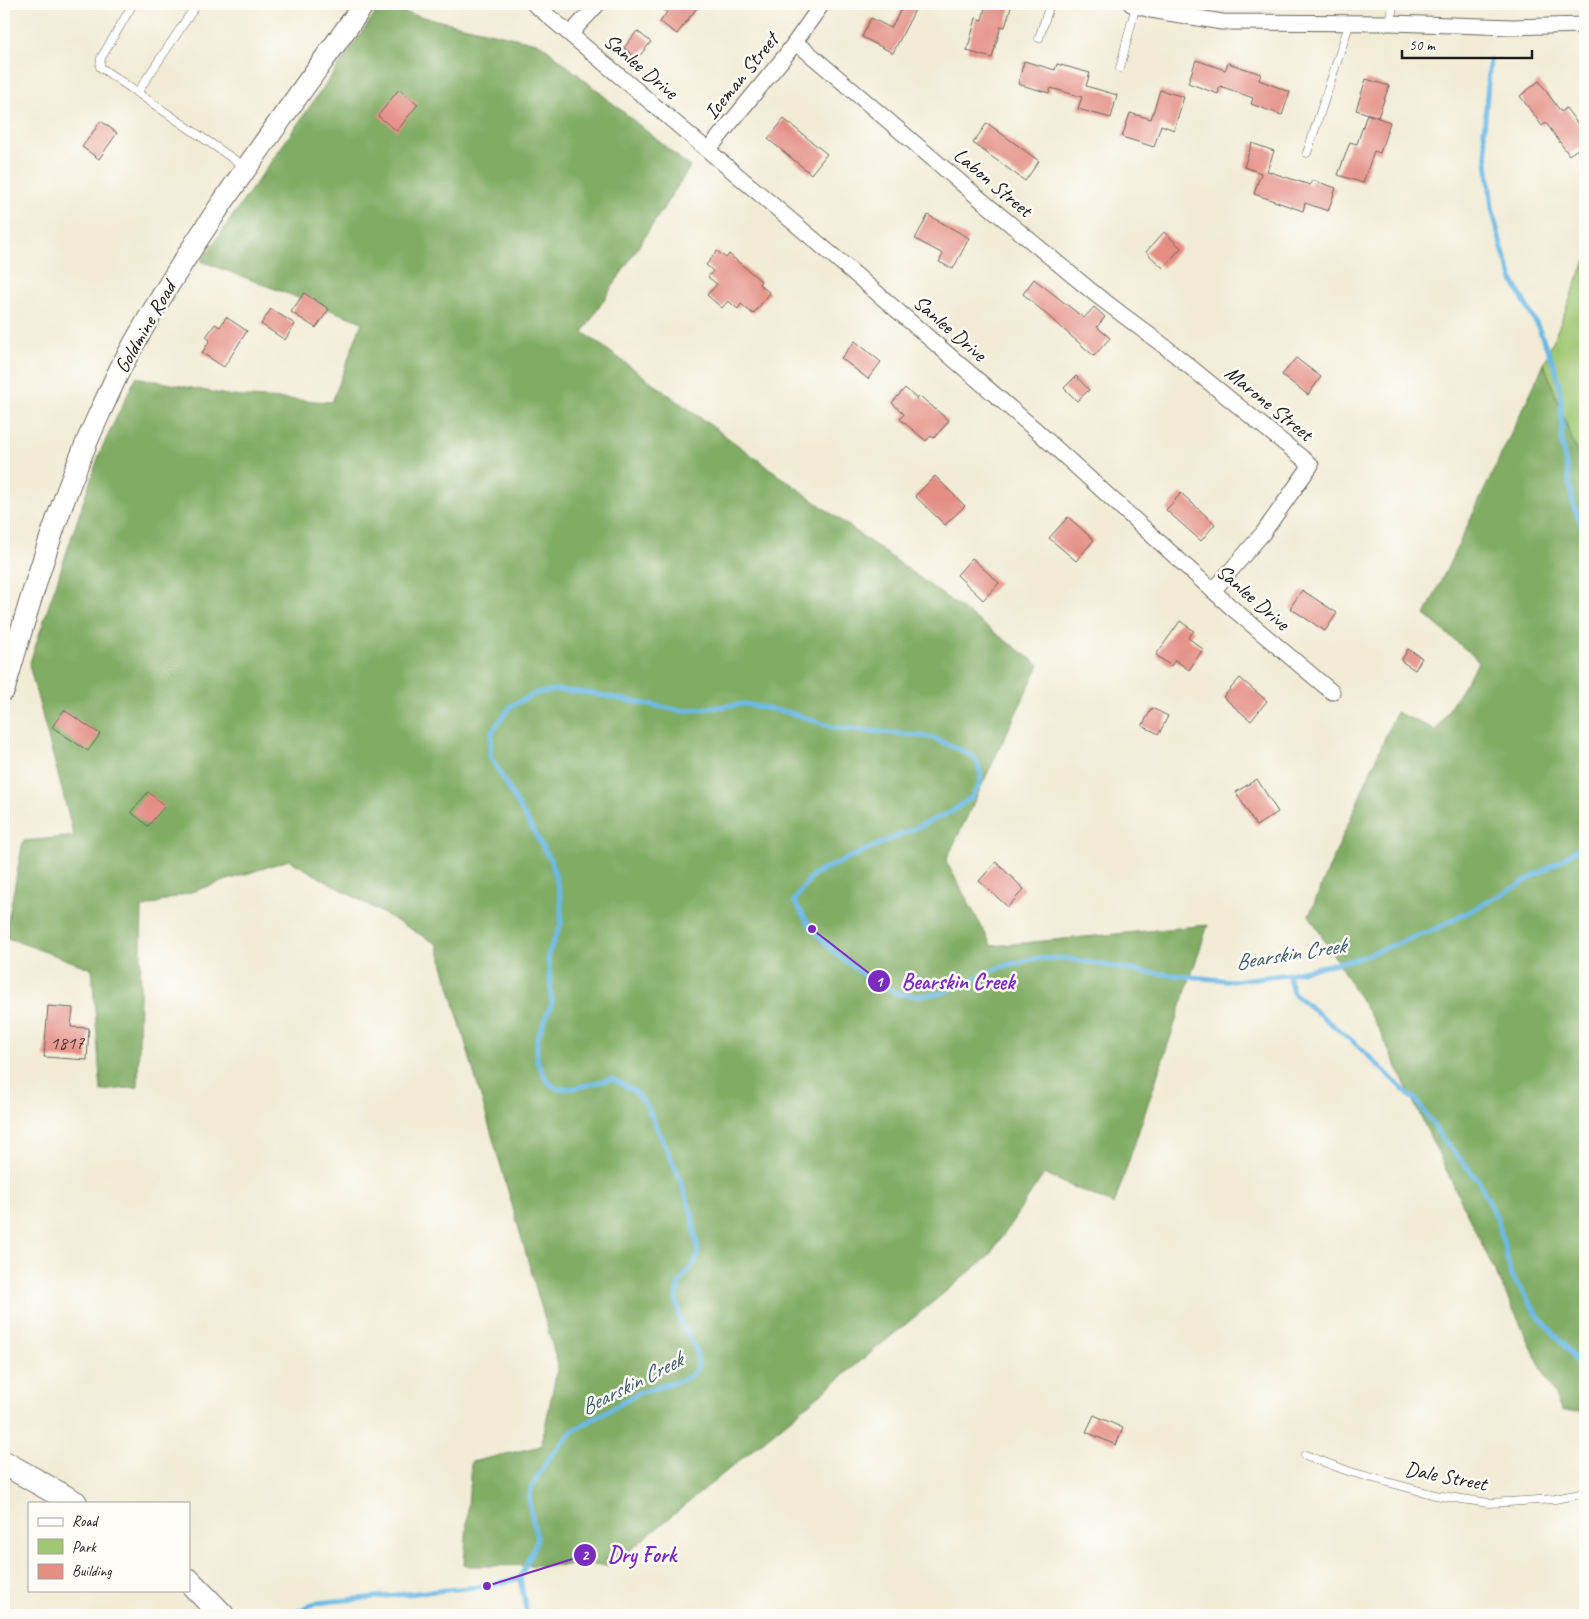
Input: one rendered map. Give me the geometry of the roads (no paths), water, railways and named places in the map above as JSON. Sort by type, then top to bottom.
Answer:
[{"type":"main road","name":"Goldmine Road","points":[[4,690],[36,579],[80,455],[119,371],[152,312],[190,251],[364,4]]},
{"type":"main road","points":[[4,1464],[73,1502]]},
{"type":"main road","points":[[190,1582],[222,1615]]},
{"type":"street","name":"Sanlee Drive","points":[[534,4],[708,149],[1037,431],[1213,592],[1332,692]]},
{"type":"street","points":[[570,34],[598,4]]},
{"type":"street","name":"Iceman Street","points":[[708,149],[786,55],[822,4]]},
{"type":"street","points":[[1135,4],[1151,10],[1222,22],[1350,22],[1512,27],[1585,25]]},
{"type":"street","name":"Labon Street","points":[[794,44],[804,49],[1095,294],[1168,349]]},
{"type":"street","name":"Marone Street","points":[[1168,349],[1311,465],[1263,533],[1213,592]]},
{"type":"lane","points":[[133,4],[101,58],[100,67],[247,168]]},
{"type":"lane","points":[[137,93],[197,4]]},
{"type":"lane","points":[[1039,38],[1050,4]]},
{"type":"lane","points":[[1120,68],[1135,4]]},
{"type":"lane","points":[[1391,23],[1393,4]]},
{"type":"lane","points":[[1307,153],[1350,22]]},
{"type":"lane","name":"Dale Street","points":[[1305,1455],[1351,1472],[1434,1495],[1489,1503],[1555,1499],[1585,1493]]},
{"type":"waterway","points":[[1490,60],[1484,132],[1492,208],[1502,249],[1513,281],[1538,327],[1556,370],[1561,396],[1562,443],[1574,508],[1585,531]]},
{"type":"waterway","name":"Bearskin Creek","points":[[527,1615],[520,1578],[537,1540],[529,1502],[531,1488],[548,1459],[573,1431],[639,1393],[685,1379],[693,1374],[698,1365],[696,1350],[680,1321],[676,1298],[679,1284],[696,1261],[698,1252],[692,1214],[678,1174],[646,1104],[633,1090],[612,1079],[575,1088],[557,1089],[548,1082],[537,1061],[537,1039],[552,1003],[548,955],[561,924],[561,899],[552,863],[490,756],[492,732],[511,706],[537,693],[556,690],[589,693],[683,711],[745,704],[791,713],[832,727],[931,737],[971,755],[977,761],[981,775],[980,784],[972,797],[953,811],[820,871],[812,876],[794,901],[812,929],[835,953],[868,978],[899,994],[918,996],[942,993],[1001,967],[1031,959],[1064,958],[1143,972],[1233,981],[1288,974],[1356,959],[1436,929],[1562,860],[1585,843]]},
{"type":"waterway","points":[[1288,974],[1293,993],[1356,1044],[1411,1097],[1415,1098],[1442,1138],[1479,1181],[1498,1220],[1511,1275],[1538,1315],[1569,1351],[1585,1375]]},
{"type":"waterway","points":[[289,1615],[316,1603],[487,1586],[520,1578]]},
{"type":"place","name":"Bearskin Creek","points":[[812,929]]},
{"type":"place","name":"Dry Fork","points":[[487,1586]]}]
